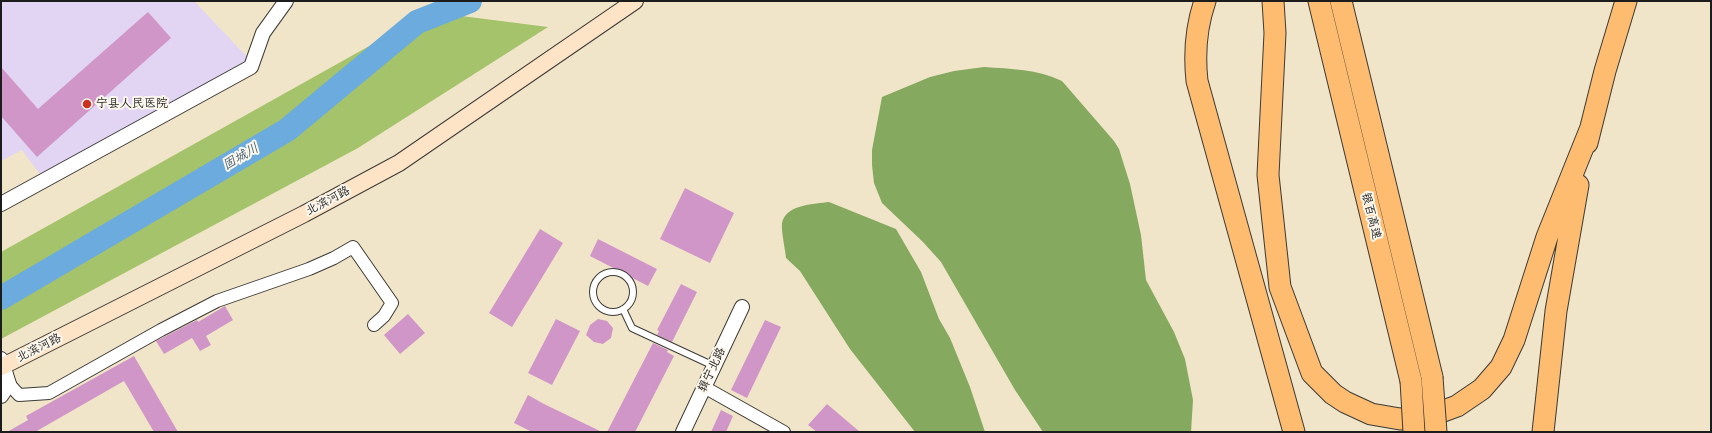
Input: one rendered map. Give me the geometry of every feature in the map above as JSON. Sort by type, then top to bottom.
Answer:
[{"type":"highway","points":[[1205,1],[1197,29],[1195,46],[1197,81],[1294,432]]},
{"type":"highway","points":[[1273,1],[1275,33],[1268,175],[1280,287],[1312,373],[1333,394],[1358,409],[1386,417],[1415,418],[1430,416],[1444,412],[1470,398],[1492,379],[1509,354],[1547,237],[1590,130]]},
{"type":"highway","name":"银百高速","points":[[1319,1],[1411,380],[1414,432]]},
{"type":"highway","name":"银百高速","points":[[1341,1],[1432,377],[1436,432]]},
{"type":"highway","points":[[1543,432],[1556,311],[1564,258],[1590,130],[1605,71],[1626,1]]},
{"type":"main road","name":"北滨河路","points":[[2,364],[304,214],[399,163],[635,1]]},
{"type":"street","points":[[1,204],[251,67],[263,33],[286,1]]},
{"type":"street","points":[[2,364],[5,390],[19,395],[49,393],[161,330],[217,301],[309,269],[334,258],[353,247],[392,303],[384,316],[374,325]]},
{"type":"street","name":"辑宁北路","points":[[683,432],[742,307]]},
{"type":"street","points":[[704,387],[784,432]]},
{"type":"lane","points":[[608,273],[621,274],[630,282],[632,288],[631,300],[623,309],[611,312],[605,311],[596,302],[593,290],[598,279],[603,275],[608,273]]},
{"type":"lane","points":[[623,309],[632,328],[714,366]]},
{"type":"shaded area","name":"宁县人民医院","points":[[1,1],[194,1],[249,59],[45,181],[22,150],[1,161]]},
{"type":"green space","points":[[430,12],[548,27],[358,148],[1,339],[1,252]]},
{"type":"green space","points":[[984,67],[1033,72],[1062,81],[1114,141],[1119,149],[1130,184],[1141,235],[1146,280],[1174,332],[1185,359],[1193,400],[1191,432],[1043,432],[1015,390],[941,262],[923,242],[882,203],[874,183],[872,150],[882,97],[930,77],[954,71]]},
{"type":"green space","points":[[829,202],[896,229],[921,272],[939,319],[950,338],[970,387],[985,432],[915,432],[850,349],[800,271],[786,258],[782,226],[785,217],[789,212],[802,206]]},
{"type":"building","points":[[148,12],[171,38],[37,157],[1,116],[1,67],[38,109]]},
{"type":"building","points":[[685,188],[734,213],[710,263],[660,239]]},
{"type":"building","points":[[540,229],[563,243],[512,327],[489,313]]},
{"type":"building","points":[[598,239],[657,269],[648,286],[590,256]]},
{"type":"building","points":[[681,284],[697,292],[672,342],[657,335],[659,331],[657,330]]},
{"type":"building","points":[[225,306],[233,320],[206,336],[211,345],[200,351],[192,338],[164,354],[156,341],[197,320],[198,322]]},
{"type":"building","points":[[408,314],[425,333],[400,354],[384,335]]},
{"type":"building","points":[[556,319],[580,331],[552,385],[528,373]]},
{"type":"building","points":[[598,319],[607,321],[613,328],[611,338],[603,344],[594,342],[586,335],[590,325]]},
{"type":"building","points":[[765,320],[781,327],[747,398],[731,390]]},
{"type":"building","points":[[653,343],[668,350],[667,352],[674,356],[635,432],[607,432]]},
{"type":"building","points":[[134,356],[178,432],[154,432],[124,381],[35,432],[7,432],[28,420],[26,416]]},
{"type":"building","points":[[528,395],[602,432],[532,432],[514,423]]},
{"type":"building","points":[[827,404],[860,432],[817,432],[808,425]]},
{"type":"building","points":[[721,410],[733,416],[726,432],[711,432]]},
{"type":"waterway","name":"固城川","points":[[1,298],[287,130],[417,22],[470,1]]},
{"type":"place","name":"宁县人民医院","points":[[87,104]]}]
